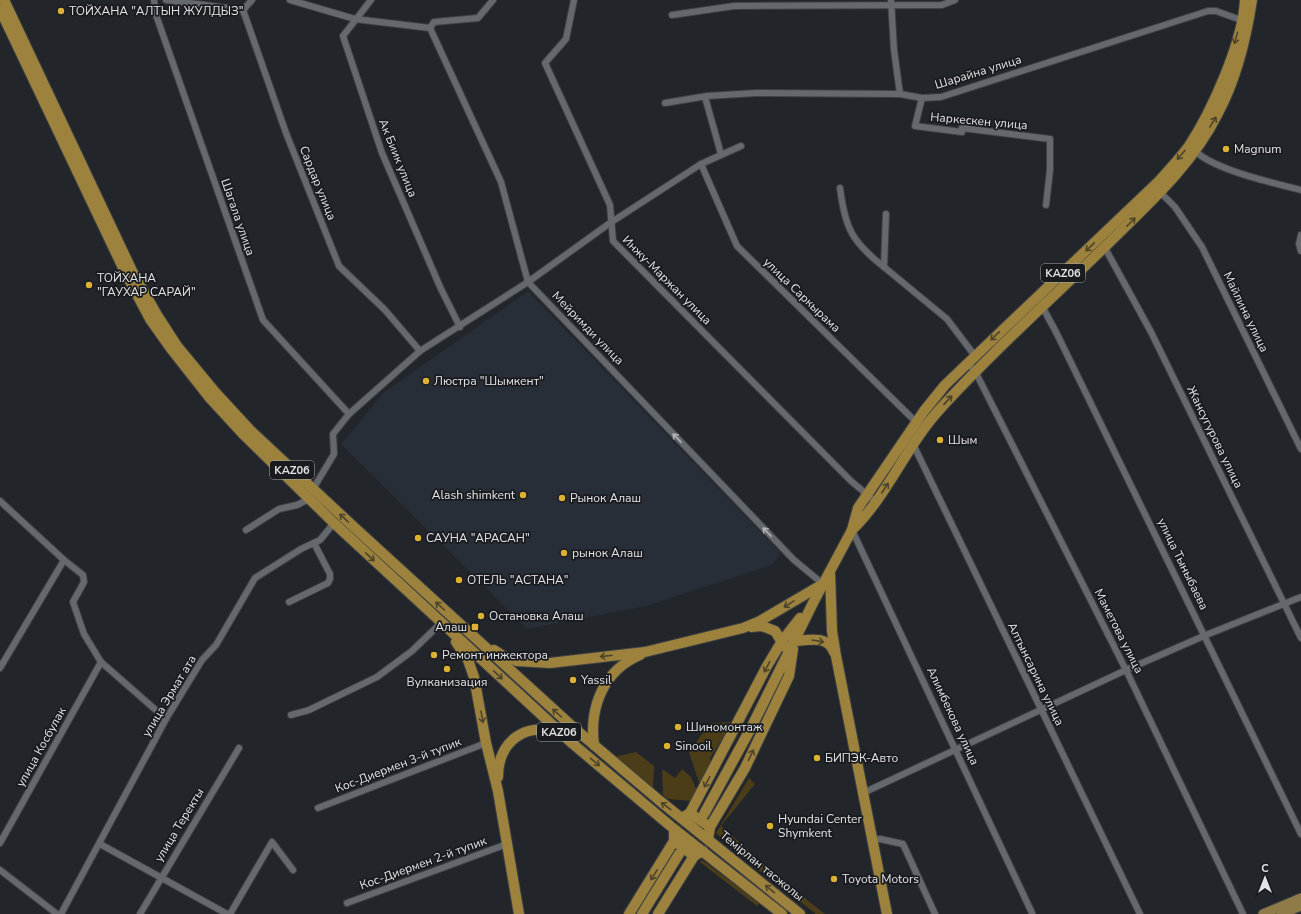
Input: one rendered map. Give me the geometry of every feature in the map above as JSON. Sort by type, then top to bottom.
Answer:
[{"type":"highway","name":"KАZ06","points":[[4,0],[132,271],[157,315],[178,346],[215,392],[311,494],[334,523],[563,735],[674,829],[698,854]]},
{"type":"highway","name":"KАZ06","points":[[704,814],[752,726],[787,653],[852,530],[858,508],[916,422],[945,385],[1159,181],[1188,146],[1216,96],[1232,54],[1245,0]]},
{"type":"highway","name":"KАZ06","points":[[852,530],[869,514],[922,430],[939,410],[975,371],[1105,248],[1160,192],[1195,151],[1218,113],[1239,63],[1247,34],[1252,0]]},
{"type":"highway","name":"KАZ06","points":[[0,9],[126,274],[150,318],[172,350],[209,397],[244,435],[464,628],[594,745],[686,815],[708,839]]},
{"type":"highway","points":[[830,572],[832,623],[836,656],[887,914]]},
{"type":"highway","name":"KАZ06","points":[[464,628],[503,656],[517,661],[550,663],[645,652],[744,628],[760,621],[823,584]]},
{"type":"highway","points":[[710,827],[686,815],[782,641],[814,601]]},
{"type":"highway","points":[[445,626],[468,660],[474,677],[486,743],[498,791],[519,914]]},
{"type":"highway","points":[[744,628],[762,626],[769,627],[775,631],[782,641],[787,653]]},
{"type":"highway","points":[[708,839],[710,827],[745,768],[789,676],[794,641],[821,640],[833,648],[836,656]]},
{"type":"highway","points":[[594,745],[592,720],[599,695],[618,667],[645,652]]},
{"type":"highway","points":[[498,791],[498,766],[503,751],[511,741],[521,733],[533,729],[547,729],[563,735]]},
{"type":"highway","points":[[629,914],[674,841],[674,829]]},
{"type":"highway","name":"Темірлан тасжолы","points":[[708,839],[800,914]]},
{"type":"highway","points":[[658,914],[698,854],[674,841]]},
{"type":"highway","points":[[642,914],[679,854]]},
{"type":"highway","name":"Темірлан тасжолы","points":[[698,854],[782,914]]},
{"type":"main road","points":[[1263,914],[1301,898]]},
{"type":"main road","points":[[1287,913],[1301,906]]},
{"type":"street","name":"Шагала улица","points":[[154,0],[156,15],[263,320],[349,414]]},
{"type":"street","points":[[166,0],[243,10],[252,0]]},
{"type":"street","points":[[290,0],[355,19],[430,28],[434,22],[478,18],[493,0]]},
{"type":"street","name":"Ак Биик улица","points":[[371,0],[343,36],[382,153],[441,289],[460,327]]},
{"type":"street","name":"Инжу-Маржан улица","points":[[574,0],[566,39],[545,63],[610,205],[610,223],[613,241],[866,496],[876,502]]},
{"type":"street","points":[[672,15],[734,6],[891,3],[942,5],[955,0]]},
{"type":"street","points":[[891,3],[894,50],[900,94]]},
{"type":"street","name":"Сардар улица","points":[[243,10],[286,133],[339,266],[385,310],[420,351]]},
{"type":"street","name":"Шарайна улица","points":[[665,103],[705,97],[756,93],[900,94],[922,98],[942,96],[1208,11],[1216,11],[1241,20]]},
{"type":"street","name":"Мейримди улица","points":[[430,28],[501,182],[528,282],[794,560],[823,584]]},
{"type":"street","points":[[705,97],[721,154]]},
{"type":"street","name":"Наркескен улица","points":[[922,98],[915,126],[962,132],[962,128],[1050,139],[1050,170],[1046,205]]},
{"type":"street","points":[[246,530],[280,509],[297,505],[311,494],[334,454],[333,434],[349,414],[420,351],[460,327],[528,282],[610,223],[701,164],[741,146]]},
{"type":"street","points":[[1195,151],[1203,158],[1257,179],[1301,190]]},
{"type":"street","name":"улица Саркырама","points":[[701,164],[737,246],[916,422]]},
{"type":"street","points":[[840,188],[845,220],[851,235],[864,250],[947,319],[975,356]]},
{"type":"street","name":"Майлина улица","points":[[1160,192],[1175,207],[1202,247],[1301,449]]},
{"type":"street","points":[[884,267],[886,214]]},
{"type":"street","points":[[1301,235],[1299,244],[1301,251]]},
{"type":"street","name":"Жансугурова улица","points":[[1105,248],[1151,332],[1301,638]]},
{"type":"street","name":"улица Тыныбаева","points":[[1042,306],[1061,341],[1206,635],[1301,834]]},
{"type":"street","name":"Маметова улица","points":[[968,363],[975,371],[1126,670],[1243,914]]},
{"type":"street","name":"Алтынсарина улица","points":[[913,444],[1140,914]]},
{"type":"street","points":[[0,502],[64,560],[83,575],[84,582],[73,602],[84,634],[101,662],[166,719]]},
{"type":"street","name":"улица Эрмат ата","points":[[62,914],[166,719],[202,660],[216,645],[255,578],[320,540],[334,523]]},
{"type":"street","name":"Алимбекова улица","points":[[852,530],[956,748],[1032,913]]},
{"type":"street","points":[[289,602],[328,583],[330,579],[330,574],[314,543]]},
{"type":"street","points":[[0,668],[64,560]]},
{"type":"street","points":[[863,793],[956,748],[1042,710],[1126,670],[1206,635],[1301,597]]},
{"type":"street","points":[[291,715],[309,710],[376,677],[445,626]]},
{"type":"street","name":"улица Косбулак","points":[[0,844],[101,662]]},
{"type":"street","name":"Кос-Диермен 3-й тупик","points":[[318,808],[486,743]]},
{"type":"street","name":"улица Теректы","points":[[140,914],[160,878],[239,748]]},
{"type":"street","points":[[872,840],[880,839],[903,844],[935,914]]},
{"type":"street","points":[[230,914],[272,842],[293,870]]},
{"type":"street","points":[[100,844],[227,914]]},
{"type":"street","name":"Кос-Диермен 2-й тупик","points":[[347,903],[507,844]]},
{"type":"street","points":[[0,870],[57,914]]},
{"type":"shaded area","name":"Рынок Алаш","points":[[528,291],[781,553],[772,565],[647,606],[527,629],[341,444],[383,393]]},
{"type":"shaded area","points":[[739,722],[730,737],[723,738],[710,758],[712,767],[701,789],[689,752],[710,723]]},
{"type":"shaded area","points":[[636,752],[654,766],[653,788],[613,757]]},
{"type":"shaded area","points":[[662,769],[675,778],[682,769],[691,777],[699,796],[692,801],[668,799],[663,795]]},
{"type":"shaded area","points":[[749,778],[755,784],[721,826],[775,874],[770,880],[716,833]]},
{"type":"shaded area","points":[[702,860],[760,903],[757,906],[700,862]]},
{"type":"shaded area","points":[[788,885],[825,914],[816,914],[784,889]]},
{"type":"place","name":"ТОЙХАНА \"АЛТЫН ЖУЛДЫЗ\"","points":[[61,11]]},
{"type":"place","name":"Magnum","points":[[1226,149]]},
{"type":"place","name":"ТОЙХАНА \"ГАУХАР САРАЙ\"","points":[[89,285]]},
{"type":"place","name":"Люстра \"Шымкент\"","points":[[426,381]]},
{"type":"place","name":"Шым","points":[[940,440]]},
{"type":"place","name":"Alash shimkent","points":[[523,495]]},
{"type":"place","name":"Рынок Алаш","points":[[562,498]]},
{"type":"place","name":"САУНА \"АРАСАН\"","points":[[418,538]]},
{"type":"place","name":"рынок Алаш","points":[[564,553]]},
{"type":"place","name":"ОТЕЛЬ \"АСТАНА\"","points":[[459,580]]},
{"type":"place","name":"Остановка Алаш","points":[[481,616]]},
{"type":"place","name":"Алаш","points":[[475,627]]},
{"type":"place","name":"Ремонт инжектора","points":[[434,655]]},
{"type":"place","name":"Вулканизация","points":[[447,669]]},
{"type":"place","name":"Yassil","points":[[573,680]]},
{"type":"place","name":"Шиномонтаж","points":[[678,727]]},
{"type":"place","name":"Sinooil","points":[[667,746]]},
{"type":"place","name":"БИПЭК-Авто","points":[[817,758]]},
{"type":"place","name":"Hyundai Center Shymkent","points":[[770,826]]},
{"type":"place","name":"Toyota Motors","points":[[834,879]]}]
